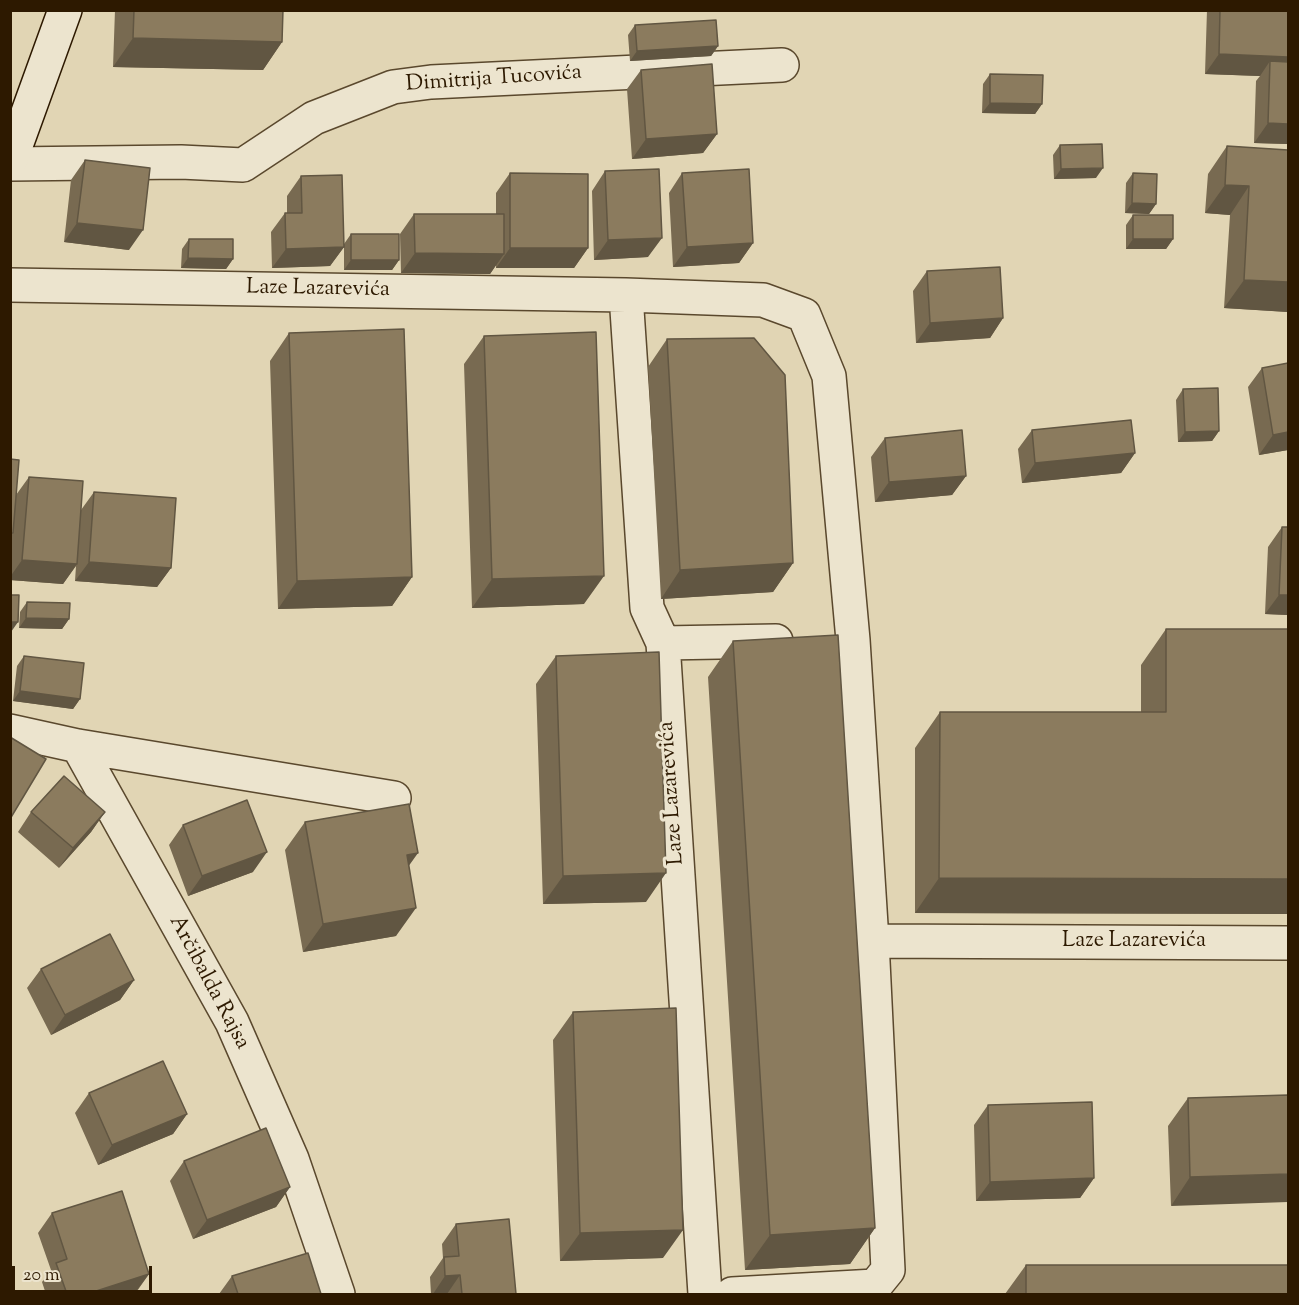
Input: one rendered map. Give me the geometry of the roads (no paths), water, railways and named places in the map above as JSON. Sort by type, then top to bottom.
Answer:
[{"type":"street","name":"Dimitrija Tucovića","points":[[65,10],[10,163],[181,162],[243,165],[314,118],[393,87],[431,82],[782,65]]},
{"type":"street","name":"Laze Lazarevića","points":[[10,285],[763,300],[804,315],[829,376],[853,640],[872,941],[888,1270],[875,1290],[732,1294]]},
{"type":"street","name":"Laze Lazarevića","points":[[626,296],[648,608],[663,643],[705,1294]]},
{"type":"street","points":[[663,643],[853,640]]},
{"type":"street","points":[[10,731],[78,747],[394,798]]},
{"type":"street","name":"Arčibalda Rajsa","points":[[78,747],[232,1022],[292,1159],[338,1294]]},
{"type":"street","name":"Laze Lazarevića","points":[[872,941],[1288,943]]}]
